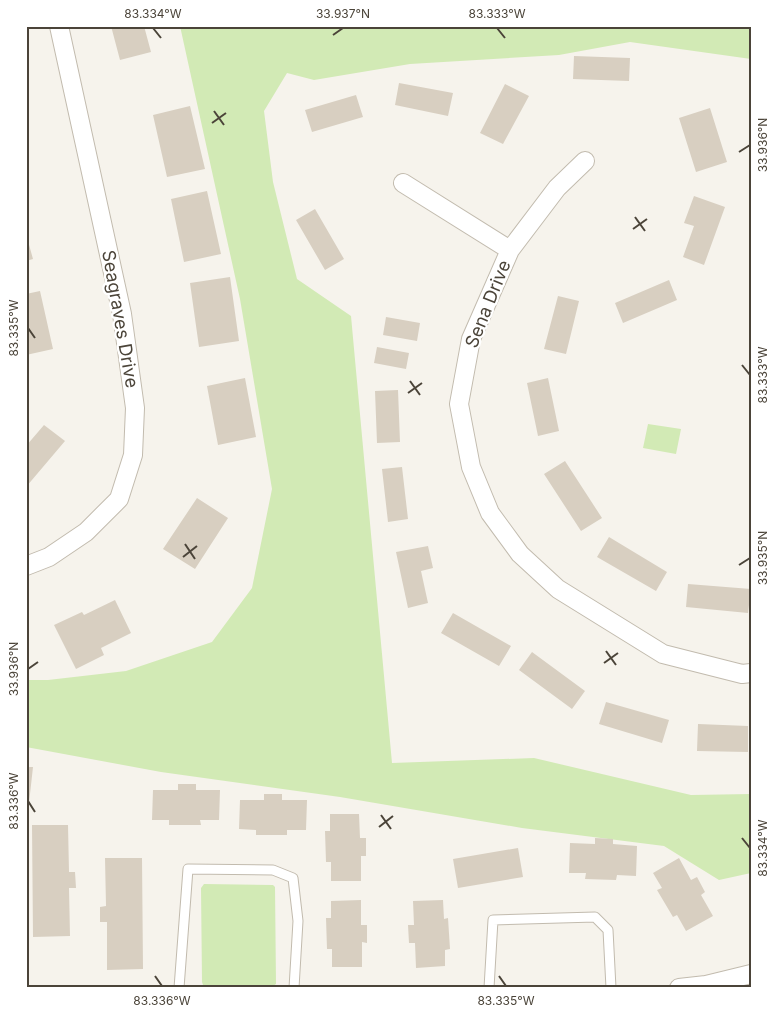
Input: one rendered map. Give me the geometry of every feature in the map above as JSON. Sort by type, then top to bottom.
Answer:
[{"type":"street","name":"Seagraves Drive","points":[[26,566],[49,557],[86,532],[119,499],[133,455],[135,408],[122,314],[59,26]]},
{"type":"street","name":"Sena Drive","points":[[585,161],[557,188],[510,250],[470,339],[459,404],[471,467],[490,513],[520,554],[558,589],[663,654],[742,674],[751,673]]},
{"type":"street","points":[[403,183],[510,250]]},
{"type":"street","points":[[679,988],[706,985],[751,974]]},
{"type":"lane","points":[[179,988],[188,869],[272,870],[292,878],[298,921],[294,988]]},
{"type":"lane","points":[[489,988],[493,920],[595,917],[608,930],[611,988]]},
{"type":"green space","points":[[180,26],[751,26],[751,59],[630,42],[559,55],[410,64],[314,80],[287,73],[264,111],[273,182],[297,279],[351,316],[392,763],[534,758],[691,795],[751,794],[751,873],[719,880],[664,846],[522,828],[340,797],[161,772],[26,747],[26,680],[48,680],[126,671],[212,642],[252,588],[272,489],[240,299]]},
{"type":"green space","points":[[648,424],[681,429],[676,454],[643,448]]},
{"type":"green space","points":[[204,884],[273,885],[275,887],[276,984],[273,986],[203,985],[201,888]]},
{"type":"building","points":[[111,26],[144,26],[151,52],[120,60]]},
{"type":"building","points":[[574,56],[630,58],[629,81],[573,79]]},
{"type":"building","points":[[399,83],[453,93],[448,116],[395,105]]},
{"type":"building","points":[[505,84],[529,96],[503,144],[480,133]]},
{"type":"building","points":[[356,95],[363,117],[312,132],[305,110]]},
{"type":"building","points":[[190,106],[205,169],[167,177],[153,115]]},
{"type":"building","points":[[710,108],[727,162],[696,172],[679,118]]},
{"type":"building","points":[[207,191],[221,254],[184,262],[171,199]]},
{"type":"building","points":[[694,196],[725,207],[704,265],[683,257],[694,226],[684,223]]},
{"type":"building","points":[[315,209],[344,259],[325,270],[296,220]]},
{"type":"building","points":[[26,234],[33,259],[26,261]]},
{"type":"building","points":[[230,277],[239,341],[199,347],[190,283]]},
{"type":"building","points":[[669,280],[677,300],[623,323],[615,303]]},
{"type":"building","points":[[40,291],[53,349],[26,355],[26,294]]},
{"type":"building","points":[[558,296],[579,301],[566,354],[544,349]]},
{"type":"building","points":[[386,317],[420,323],[417,341],[383,335]]},
{"type":"building","points":[[377,347],[409,353],[406,369],[374,363]]},
{"type":"building","points":[[245,378],[256,437],[218,445],[207,386]]},
{"type":"building","points":[[548,378],[559,431],[538,436],[527,383]]},
{"type":"building","points":[[398,390],[400,442],[377,443],[375,391]]},
{"type":"building","points":[[44,425],[65,441],[26,487],[26,446]]},
{"type":"building","points":[[565,461],[602,518],[581,531],[544,474]]},
{"type":"building","points":[[402,467],[408,519],[388,522],[382,469]]},
{"type":"building","points":[[197,498],[228,518],[195,569],[163,549]]},
{"type":"building","points":[[609,537],[667,572],[656,591],[597,557]]},
{"type":"building","points":[[428,546],[433,568],[421,571],[428,603],[408,608],[396,552]]},
{"type":"building","points":[[688,584],[751,589],[748,613],[686,607]]},
{"type":"building","points":[[115,600],[131,633],[101,648],[104,655],[76,669],[54,625],[82,612],[84,615]]},
{"type":"building","points":[[453,613],[511,646],[499,666],[441,633]]},
{"type":"building","points":[[532,652],[585,691],[572,709],[519,670]]},
{"type":"building","points":[[606,702],[669,720],[662,743],[599,724]]},
{"type":"building","points":[[698,724],[748,726],[748,752],[697,751]]},
{"type":"building","points":[[26,767],[33,767],[29,803],[26,803]]},
{"type":"building","points":[[178,784],[196,784],[196,790],[220,790],[219,820],[200,820],[201,825],[169,825],[169,820],[152,820],[153,790],[178,790]]},
{"type":"building","points":[[264,794],[282,794],[282,800],[307,800],[306,830],[287,830],[287,835],[256,835],[256,830],[239,829],[240,800],[264,800]]},
{"type":"building","points":[[330,814],[359,814],[360,838],[366,838],[366,856],[361,856],[361,881],[331,881],[331,862],[326,862],[325,831],[330,831]]},
{"type":"building","points":[[32,825],[68,825],[69,872],[75,872],[76,888],[69,888],[70,936],[33,937]]},
{"type":"building","points":[[595,838],[613,839],[613,844],[637,846],[636,876],[617,875],[616,880],[585,879],[586,873],[569,873],[570,843],[595,844]]},
{"type":"building","points":[[518,848],[523,877],[458,888],[453,859]]},
{"type":"building","points":[[105,858],[142,858],[143,969],[107,970],[107,922],[100,922],[100,907],[106,906]]},
{"type":"building","points":[[679,858],[691,880],[697,877],[705,892],[701,895],[713,916],[686,931],[677,915],[673,917],[657,890],[662,888],[653,873]]},
{"type":"building","points":[[361,900],[361,925],[367,925],[367,943],[362,942],[362,967],[332,967],[332,949],[327,949],[326,918],[331,918],[331,901]]},
{"type":"building","points":[[443,900],[444,919],[448,918],[450,949],[445,950],[445,966],[416,968],[415,943],[409,943],[408,925],[414,925],[413,901]]}]
